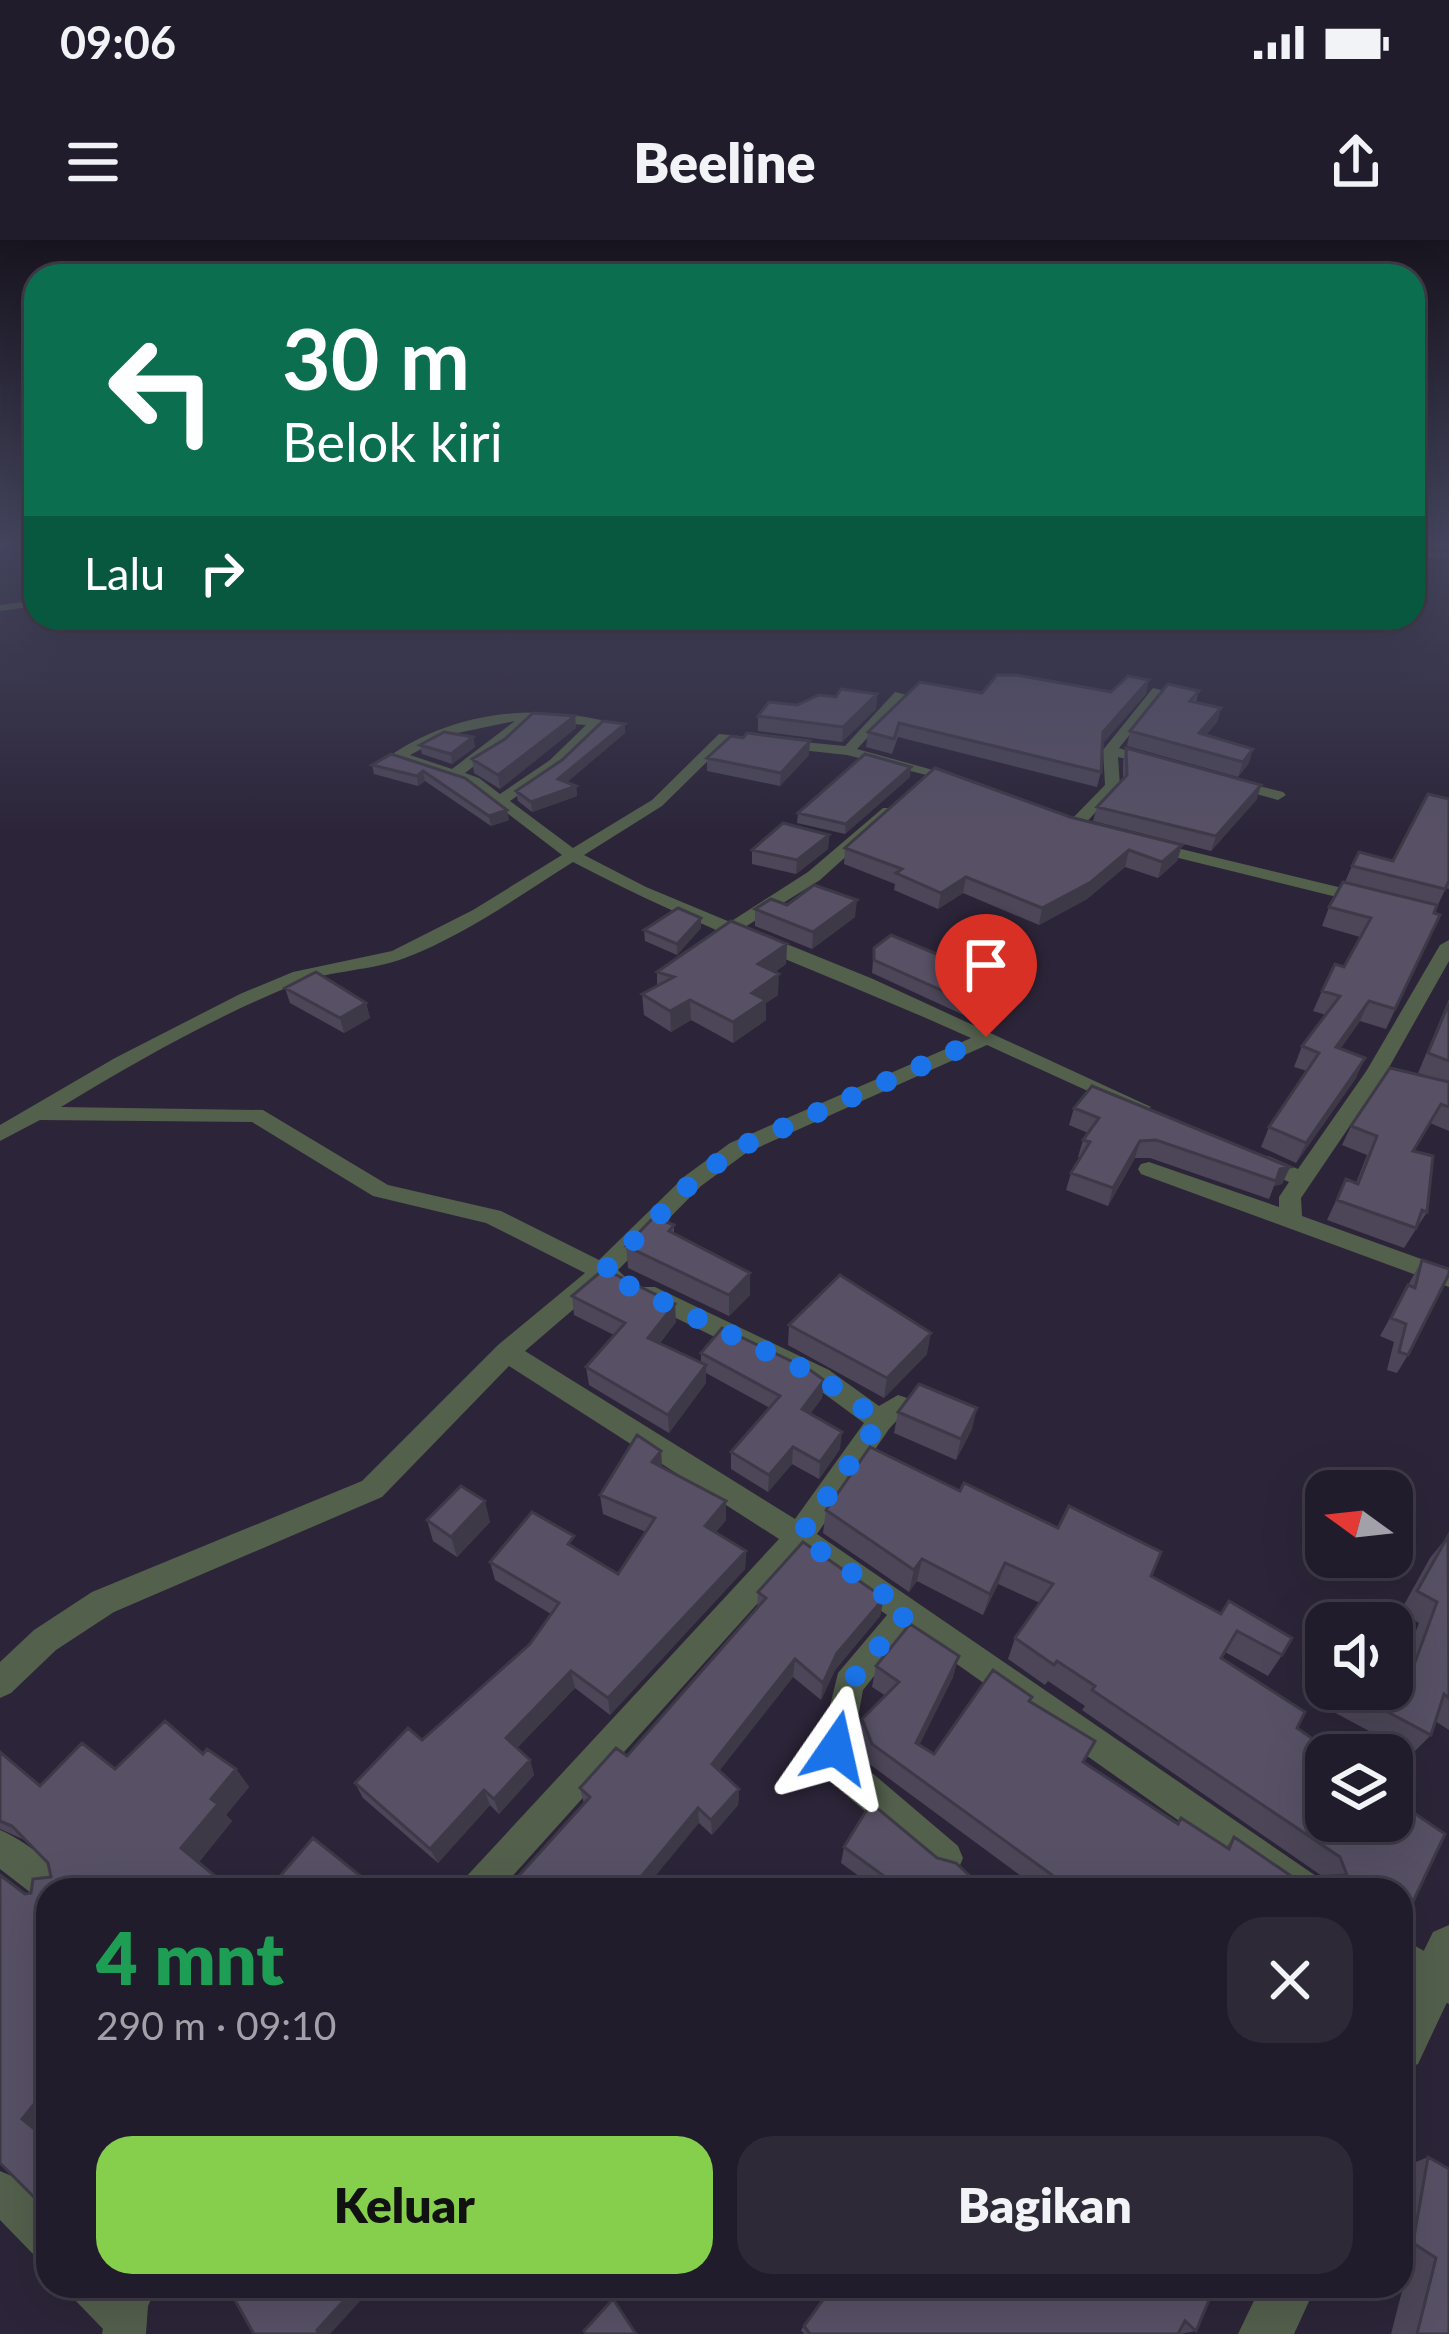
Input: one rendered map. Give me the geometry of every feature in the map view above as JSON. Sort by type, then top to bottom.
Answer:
[{"type":"street","points":[[1095,832],[1065,823],[1113,786],[1110,750],[1158,691]]},
{"type":"street","points":[[848,751],[900,695]]},
{"type":"street","points":[[457,773],[529,717]]},
{"type":"street","points":[[501,800],[555,763],[596,723],[529,717],[454,730],[400,757],[457,773],[574,856],[1154,1113]]},
{"type":"street","points":[[0,1134],[247,998],[299,976],[398,955],[574,856],[657,803],[724,737],[848,751],[977,787]]},
{"type":"street","points":[[1110,750],[1173,767]]},
{"type":"street","points":[[913,788],[929,774]]},
{"type":"street","points":[[1215,778],[1278,795]]},
{"type":"street","points":[[732,928],[786,896],[897,802]]},
{"type":"street","points":[[829,840],[849,845]]},
{"type":"street","points":[[1137,843],[1381,903]]},
{"type":"street","points":[[1291,1220],[1290,1196],[1386,1074],[1449,945]]},
{"type":"street","points":[[0,1683],[45,1640],[88,1610],[372,1489],[507,1352],[602,1273],[693,1181],[738,1148],[986,1037]]},
{"type":"street","points":[[35,1113],[256,1114],[381,1191],[493,1217],[889,1413],[799,1537],[488,1878]]},
{"type":"street","points":[[1238,1151],[1301,1179]]},
{"type":"street","points":[[1149,1169],[1449,1278]]},
{"type":"street","points":[[507,1352],[799,1537],[1290,1878]]},
{"type":"street","points":[[908,1611],[849,1684],[836,1748],[852,1778],[946,1858]]},
{"type":"street","points":[[0,1847],[37,1878]]},
{"type":"street","points":[[1413,2017],[1433,1967]]},
{"type":"street","points":[[0,2191],[36,2227]]},
{"type":"street","points":[[1265,2334],[1284,2298]]},
{"type":"building","points":[[997,675],[1111,692],[1128,676],[1149,680],[1103,732],[1101,772],[899,723],[894,739],[868,732],[920,682],[982,693]]},
{"type":"building","points":[[1168,684],[1199,691],[1190,701],[1221,708],[1199,733],[1253,749],[1243,762],[1130,731]]},
{"type":"building","points":[[841,689],[877,694],[843,727],[758,716],[769,702],[797,705],[819,695],[836,697]]},
{"type":"building","points":[[533,713],[575,716],[498,775],[472,759],[505,739]]},
{"type":"building","points":[[603,721],[625,724],[558,779],[576,786],[531,802],[516,791],[562,760]]},
{"type":"building","points":[[444,732],[473,737],[451,754],[420,745]]},
{"type":"building","points":[[747,733],[810,741],[781,773],[707,758],[731,736],[743,738]]},
{"type":"building","points":[[1126,748],[1261,785],[1216,836],[1097,807],[1127,775]]},
{"type":"building","points":[[391,754],[465,778],[507,810],[489,816],[423,771],[417,776],[372,765]]},
{"type":"building","points":[[865,754],[911,767],[846,824],[798,813]]},
{"type":"building","points":[[935,768],[1070,817],[1182,845],[1162,862],[1129,850],[1091,882],[1042,908],[966,877],[941,893],[896,873],[902,869],[845,848]]},
{"type":"building","points":[[1428,794],[1449,799],[1449,881],[1445,889],[1352,866],[1359,852],[1393,861]]},
{"type":"building","points":[[783,823],[829,835],[797,860],[752,850]]},
{"type":"building","points":[[1343,882],[1437,905],[1434,913],[1440,915],[1395,1009],[1369,1001],[1336,1047],[1365,1058],[1306,1143],[1269,1127],[1319,1053],[1302,1046],[1340,996],[1322,991],[1335,964],[1344,967],[1371,918],[1329,907]]},
{"type":"building","points":[[814,885],[857,900],[813,932],[755,909],[771,899],[787,905]]},
{"type":"building","points":[[678,908],[701,918],[677,944],[644,930]]},
{"type":"building","points":[[731,921],[787,944],[758,964],[779,974],[752,993],[766,1000],[733,1022],[690,1000],[670,1011],[642,994],[674,977],[657,972]]},
{"type":"building","points":[[891,935],[999,980],[970,1003],[874,960],[874,948]]},
{"type":"building","points":[[316,972],[366,1003],[340,1018],[285,988]]},
{"type":"building","points":[[1449,1003],[1449,1061],[1428,1053]]},
{"type":"building","points":[[1390,1068],[1449,1082],[1449,1107],[1441,1104],[1413,1151],[1433,1156],[1427,1212],[1422,1210],[1416,1228],[1337,1200],[1346,1179],[1358,1184],[1377,1136],[1351,1126]]},
{"type":"building","points":[[1092,1086],[1290,1167],[1280,1169],[1276,1181],[1156,1140],[1140,1141],[1113,1188],[1071,1173],[1090,1142],[1083,1140],[1099,1118],[1074,1108]]},
{"type":"building","points":[[654,1217],[674,1225],[669,1231],[750,1273],[729,1295],[626,1246]]},
{"type":"building","points":[[1422,1260],[1449,1269],[1449,1274],[1408,1355],[1399,1352],[1406,1324],[1391,1318],[1408,1285],[1415,1288]]},
{"type":"building","points":[[604,1269],[675,1304],[648,1338],[706,1365],[668,1415],[586,1367],[625,1323],[572,1296]]},
{"type":"building","points":[[840,1275],[931,1333],[887,1378],[789,1325]]},
{"type":"building","points":[[722,1328],[824,1380],[802,1409],[842,1432],[820,1462],[793,1447],[769,1475],[731,1452],[780,1396],[701,1353]]},
{"type":"building","points":[[919,1384],[977,1408],[961,1439],[898,1412]]},
{"type":"building","points":[[637,1435],[661,1451],[652,1462],[726,1501],[705,1526],[746,1551],[608,1698],[571,1671],[506,1738],[530,1760],[494,1799],[484,1790],[430,1849],[355,1783],[408,1728],[422,1740],[530,1644],[559,1603],[490,1562],[532,1512],[574,1536],[568,1544],[618,1574],[655,1518],[600,1495]]},
{"type":"building","points":[[870,1447],[960,1491],[964,1483],[1058,1528],[1069,1506],[1161,1552],[1151,1576],[1221,1614],[1229,1601],[1292,1638],[1282,1655],[1237,1631],[1221,1658],[1305,1712],[1297,1728],[1306,1734],[1305,1833],[1092,1690],[1095,1686],[1015,1638],[1053,1584],[1005,1563],[990,1594],[922,1559],[914,1570],[826,1510]]},
{"type":"building","points":[[461,1486],[485,1501],[451,1537],[427,1520]]},
{"type":"building","points":[[1448,1536],[1449,1698],[1444,1694],[1431,1735],[1384,1710],[1413,1710],[1413,1664],[1437,1602],[1417,1591]]},
{"type":"building","points":[[803,1542],[884,1598],[837,1653],[823,1683],[795,1659],[712,1764],[739,1789],[711,1820],[698,1808],[640,1878],[517,1878],[590,1797],[580,1788],[616,1748],[627,1756],[766,1598],[758,1592]]},
{"type":"building","points":[[910,1624],[959,1656],[916,1743],[934,1754],[993,1670],[1032,1697],[1029,1701],[1095,1741],[1083,1762],[1178,1824],[1181,1818],[1229,1849],[1234,1837],[1294,1878],[1050,1878],[872,1744],[862,1719],[899,1682],[876,1666]]},
{"type":"building","points":[[165,1721],[203,1754],[207,1749],[236,1769],[211,1799],[218,1804],[181,1848],[217,1878],[42,1878],[51,1877],[48,1863],[12,1826],[0,1821],[0,1752],[40,1786],[82,1743],[115,1769]]},
{"type":"building","points":[[871,1803],[937,1858],[956,1863],[972,1878],[887,1878],[844,1847]]},
{"type":"building","points":[[1413,1812],[1445,1834],[1413,1902],[1413,1878],[1294,1878],[1347,1875],[1340,1857],[1318,1842],[1413,1842]]},
{"type":"building","points":[[313,1838],[363,1878],[278,1878]]},
{"type":"building","points":[[0,1875],[25,1894],[31,1893],[33,1879],[36,2102],[22,2119],[36,2130],[36,2199],[0,2163]]},
{"type":"building","points":[[1428,2157],[1449,2169],[1449,2334],[1417,2334],[1436,2258],[1413,2243]]},
{"type":"building","points":[[234,2298],[346,2298],[317,2330],[319,2334],[254,2334]]},
{"type":"building","points":[[824,2298],[1210,2298],[1196,2331],[1185,2321],[1178,2334],[810,2334],[804,2326]]},
{"type":"building","points":[[613,2299],[636,2334],[586,2334],[584,2331]]},
{"type":"route","points":[[836,1748],[840,1710],[849,1684],[908,1611],[799,1537],[880,1421],[820,1377],[602,1273],[693,1181],[738,1148],[778,1126],[986,1037]]}]
